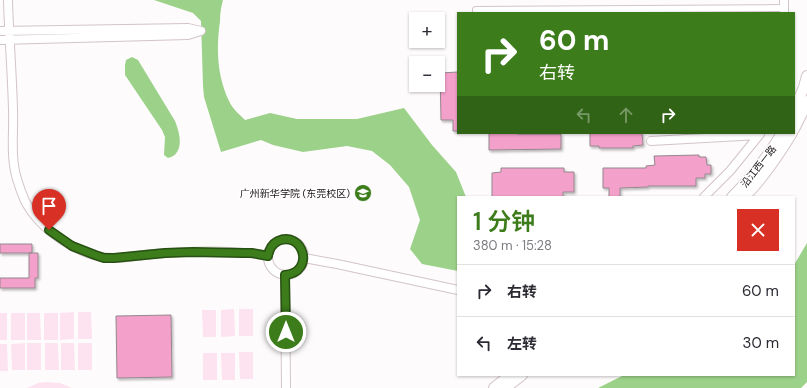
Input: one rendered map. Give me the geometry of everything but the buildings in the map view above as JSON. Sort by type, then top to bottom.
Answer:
[{"type":"street","points":[[8,0],[14,167],[16,177],[26,202],[40,222],[72,246],[104,258],[193,252],[239,252],[268,256]]},
{"type":"street","points":[[476,12],[476,10],[734,10],[784,7]]},
{"type":"street","points":[[0,31],[188,28],[201,31],[188,35],[0,40]]},
{"type":"street","points":[[795,109],[807,76]]},
{"type":"street","points":[[795,127],[807,101]]},
{"type":"street","points":[[651,141],[759,134]]},
{"type":"street","points":[[705,196],[730,171],[759,134]]},
{"type":"street","name":"沿江西一路","points":[[733,196],[758,170],[781,134]]},
{"type":"street","name":"沿江西一路","points":[[745,196],[768,170],[791,134]]},
{"type":"street","points":[[288,240],[295,242],[300,247],[304,258],[302,266],[293,274],[281,275],[274,271],[269,264],[268,256],[270,249],[276,243],[279,241],[288,240]]},
{"type":"street","points":[[304,258],[457,290]]},
{"type":"street","points":[[285,275],[286,388]]},
{"type":"street","points":[[494,388],[509,376]]},
{"type":"street","points":[[505,388],[521,376]]},
{"type":"shaded area","points":[[154,0],[223,0],[220,13],[218,42],[220,73],[222,83],[230,103],[245,120],[270,113],[297,119],[357,119],[404,108],[432,145],[456,172],[466,196],[457,196],[457,271],[422,264],[410,249],[420,220],[409,187],[390,165],[372,151],[347,146],[303,152],[273,145],[261,140],[221,152],[204,97],[201,21],[193,13]]},
{"type":"shaded area","points":[[132,57],[138,60],[177,126],[180,142],[179,148],[173,156],[168,158],[164,155],[165,137],[162,130],[125,75],[126,60]]},
{"type":"shaded area","points":[[807,243],[807,382],[801,388],[598,388],[622,376],[795,376],[795,263]]},
{"type":"shaded area","points":[[234,309],[235,336],[221,337],[221,310]]},
{"type":"shaded area","points":[[239,309],[253,309],[253,336],[239,336]]},
{"type":"shaded area","points":[[202,310],[216,310],[216,337],[203,337]]},
{"type":"shaded area","points":[[74,312],[74,339],[60,340],[60,313]]},
{"type":"shaded area","points":[[78,312],[91,312],[92,339],[78,339]]},
{"type":"shaded area","points":[[0,313],[7,313],[7,340],[0,340]]},
{"type":"shaded area","points":[[11,313],[25,313],[25,340],[11,340]]},
{"type":"shaded area","points":[[27,313],[40,313],[41,340],[27,340]]},
{"type":"shaded area","points":[[44,313],[58,313],[58,340],[44,340]]},
{"type":"shaded area","points":[[25,343],[25,370],[12,370],[11,344]]},
{"type":"shaded area","points":[[27,343],[41,343],[41,370],[27,370]]},
{"type":"shaded area","points":[[45,343],[58,343],[59,370],[45,370]]},
{"type":"shaded area","points":[[61,343],[74,343],[75,370],[61,370]]},
{"type":"shaded area","points":[[78,343],[92,343],[92,370],[78,370]]},
{"type":"shaded area","points":[[0,344],[7,344],[8,371],[0,371]]},
{"type":"shaded area","points":[[239,352],[253,352],[253,379],[240,379]]},
{"type":"shaded area","points":[[203,353],[217,353],[217,380],[203,380]]},
{"type":"shaded area","points":[[221,353],[235,353],[235,380],[222,380]]},
{"type":"shaded area","points":[[38,383],[60,383],[72,388],[27,388]]},
{"type":"place","name":"广州新华学院 (东莞校区)","points":[[363,193]]},
{"type":"route","points":[[49,230],[72,246],[104,258],[193,252],[252,253],[268,256],[268,252],[272,245],[279,241],[291,240],[298,244],[304,258],[302,266],[296,272],[285,275],[286,332]]}]
